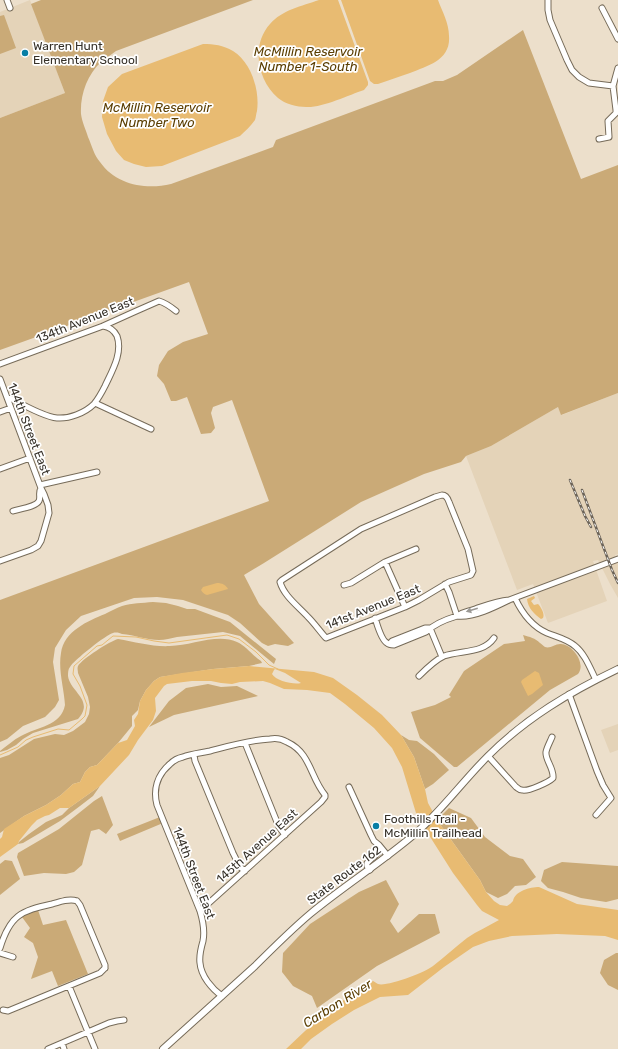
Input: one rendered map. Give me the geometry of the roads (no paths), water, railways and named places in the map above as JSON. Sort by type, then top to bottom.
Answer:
[{"type":"main road","name":"State Route 162","points":[[164,1049],[308,916],[370,870],[416,833],[431,819],[488,756],[525,723],[569,694],[618,669]]},
{"type":"street","points":[[7,0],[10,8]]},
{"type":"street","points":[[548,0],[550,20],[566,60],[572,70],[579,77],[589,83],[613,86]]},
{"type":"street","points":[[602,8],[618,39]]},
{"type":"street","points":[[599,139],[609,137],[608,121],[616,112],[613,86],[618,68]]},
{"type":"street","name":"134th Avenue East","points":[[0,364],[103,326],[159,301],[170,306],[176,311]]},
{"type":"street","points":[[7,397],[57,418],[72,416],[87,409],[95,403],[114,366],[119,350],[116,334],[112,329],[103,326]]},
{"type":"street","name":"144th Street East","points":[[0,379],[40,487],[44,494],[49,513],[41,541],[38,546],[0,561]]},
{"type":"street","points":[[95,403],[151,429]]},
{"type":"street","points":[[0,412],[11,408]]},
{"type":"street","points":[[0,469],[30,458]]},
{"type":"street","points":[[13,511],[37,503],[39,499],[40,487],[97,472]]},
{"type":"street","name":"141st Avenue East","points":[[444,495],[449,502],[468,549],[473,571],[473,574],[469,576],[444,584],[405,607],[329,637],[324,637],[308,617],[294,603],[280,582],[361,529],[435,497],[444,495]]},
{"type":"street","points":[[344,585],[351,583],[385,562],[416,549]]},
{"type":"street","points":[[375,618],[383,639],[388,644],[424,628],[430,628],[457,616],[462,612],[473,610],[498,601],[516,598],[618,559]]},
{"type":"street","points":[[385,562],[405,607]]},
{"type":"street","points":[[444,584],[449,592],[457,616]]},
{"type":"street","points":[[516,598],[521,611],[532,624],[547,633],[569,641],[579,649],[586,659],[596,680]]},
{"type":"street","points":[[430,628],[442,656]]},
{"type":"street","points":[[419,676],[442,656],[478,649],[488,644],[494,638]]},
{"type":"street","points":[[569,694],[597,771],[611,798],[596,815]]},
{"type":"street","points":[[488,756],[516,787],[526,790],[546,783],[553,778],[553,772],[546,753],[552,737]]},
{"type":"street","name":"145th Avenue East","points":[[200,911],[325,797],[304,755],[292,744],[284,740],[271,739],[245,743]]},
{"type":"street","points":[[245,871],[240,867],[232,853],[195,761],[194,755],[245,743],[279,828],[285,835]]},
{"type":"street","name":"144th Street East","points":[[194,755],[184,756],[173,761],[160,775],[155,790],[157,805],[200,911],[204,929],[200,958],[201,968],[211,986],[222,996]]},
{"type":"street","points":[[349,787],[368,830],[377,844],[388,856]]},
{"type":"street","points":[[370,870],[367,863],[378,852],[379,848],[377,844]]},
{"type":"street","points":[[0,948],[11,923],[24,912],[39,907],[77,899],[107,969],[8,1011],[1,1011]]},
{"type":"street","points":[[0,954],[13,957]]},
{"type":"street","points":[[69,986],[95,1049]]},
{"type":"street","points":[[48,1049],[88,1032],[117,1021],[124,1020]]},
{"type":"street","points":[[62,1043],[64,1049]]},
{"type":"water","name":"McMillin Reservoir Number 1-South","points":[[319,0],[338,0],[368,85],[364,90],[327,103],[312,107],[295,106],[278,98],[265,82],[259,62],[260,42],[264,32],[280,15]]},
{"type":"water","points":[[341,0],[438,0],[449,31],[449,44],[446,51],[431,65],[378,84],[374,84],[370,81]]},
{"type":"water","name":"McMillin Reservoir Number Two","points":[[203,44],[226,47],[245,62],[253,77],[257,94],[258,103],[255,120],[240,136],[162,166],[146,167],[124,160],[116,151],[107,134],[102,117],[103,101],[108,87],[122,74]]},
{"type":"water","points":[[217,583],[224,584],[228,589],[207,595],[201,590],[203,587]]},
{"type":"water","points":[[534,596],[535,598],[531,601],[534,605],[538,604],[541,609],[543,618],[541,619],[532,610],[527,599]]},
{"type":"water","points":[[249,666],[314,672],[333,678],[382,715],[401,735],[414,757],[425,789],[428,803],[439,823],[480,880],[486,892],[494,901],[500,905],[507,906],[520,892],[539,887],[577,904],[618,910],[618,940],[605,936],[557,934],[512,936],[489,941],[473,947],[408,995],[380,997],[354,1010],[332,1024],[311,1039],[301,1049],[286,1049],[336,1005],[373,981],[378,984],[389,983],[423,972],[433,966],[467,938],[499,920],[482,911],[453,873],[416,813],[402,767],[392,748],[374,728],[330,693],[284,689],[263,681],[240,682],[232,684],[211,681],[192,681],[167,684],[164,686],[155,698],[156,711],[153,720],[129,755],[100,786],[69,808],[60,808],[37,820],[18,844],[0,857],[0,839],[4,829],[24,816],[46,805],[61,795],[73,784],[80,782],[85,772],[90,767],[97,765],[118,743],[127,740],[135,726],[134,720],[138,714],[140,701],[146,690],[154,681],[160,677],[213,669]],"holes":[[[275,669],[285,673],[301,683],[285,682],[277,679],[272,674]]]},
{"type":"water","points":[[535,671],[539,673],[543,685],[528,696],[521,682]]},
{"type":"waterway","points":[[0,755],[18,747],[26,740],[33,737],[58,729],[69,730],[85,716],[87,705],[80,686],[73,674],[74,666],[97,646],[102,645],[113,636],[136,637],[169,643],[227,635],[239,639],[256,652],[269,665],[278,669]]},
{"type":"railway","points":[[570,480],[591,527]]},
{"type":"railway","points":[[582,490],[618,583]]},
{"type":"place","name":"Warren Hunt Elementary School","points":[[25,53]]},
{"type":"place","name":"Foothills Trail - McMillin Trailhead","points":[[376,826]]},
{"type":"water label","name":"Carbon River","points":[[337,1003]]}]
